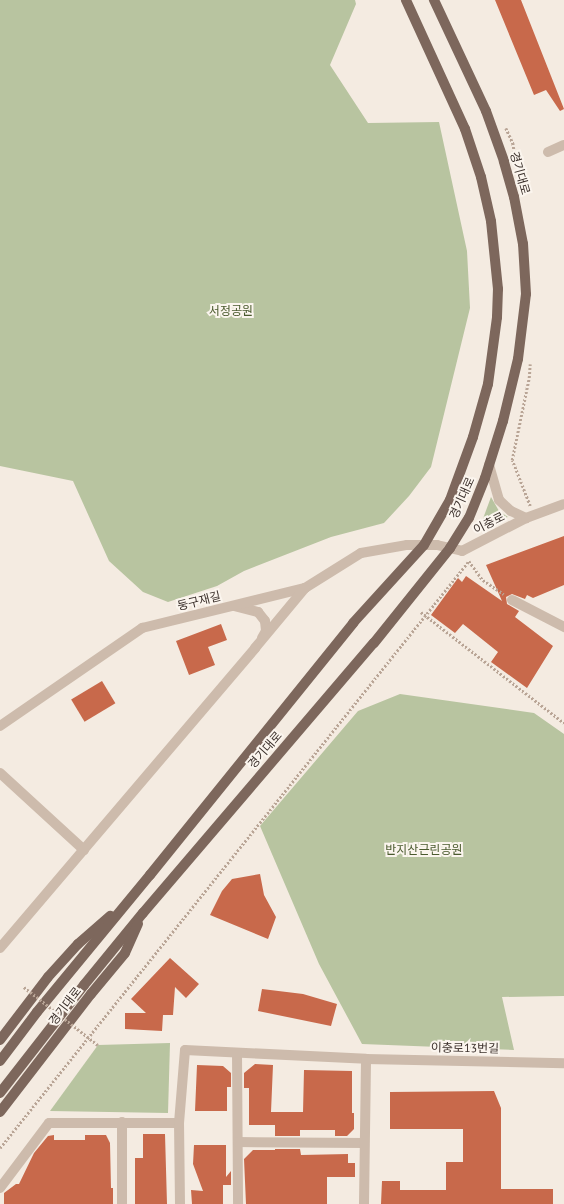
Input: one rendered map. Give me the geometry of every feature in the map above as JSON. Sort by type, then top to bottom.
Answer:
[{"type":"main road","name":"경기대로","points":[[0,1061],[37,1012],[353,623],[424,545],[450,500],[473,437],[488,384],[497,317],[498,289],[491,221],[481,177],[465,129],[406,0]]},
{"type":"main road","name":"경기대로","points":[[0,1093],[84,985],[143,913],[374,643],[450,548],[469,518],[489,465],[503,421],[518,359],[526,294],[524,244],[504,160],[486,111],[434,0]]},
{"type":"main road","name":"경기대로","points":[[0,1040],[48,977],[98,926],[126,904]]},
{"type":"main road","name":"경기대로","points":[[0,1112],[91,994],[125,953],[143,913]]},
{"type":"street","points":[[548,152],[564,145]]},
{"type":"street","points":[[489,465],[499,500],[511,511],[526,518]]},
{"type":"street","name":"이충로","points":[[462,551],[526,518],[564,504]]},
{"type":"street","name":"둥구재길","points":[[0,726],[142,628],[305,588],[361,553],[407,545],[424,545]]},
{"type":"street","points":[[424,545],[437,545],[462,551]]},
{"type":"street","points":[[0,948],[305,588]]},
{"type":"street","points":[[512,600],[564,628]]},
{"type":"street","points":[[233,606],[258,612],[265,621],[266,631],[255,648]]},
{"type":"street","points":[[0,773],[84,850]]},
{"type":"street","name":"이충로13번길","points":[[180,1204],[179,1123],[185,1050],[366,1060],[564,1063]]},
{"type":"street","points":[[237,1053],[238,1204]]},
{"type":"street","points":[[364,1204],[366,1060]]},
{"type":"street","points":[[122,1122],[122,1204]]},
{"type":"street","points":[[0,1188],[49,1123],[179,1123]]},
{"type":"street","points":[[238,1142],[364,1143]]},
{"type":"path","points":[[462,551],[483,580],[512,600]]},
{"type":"path","points":[[421,612],[564,723]]},
{"type":"path","points":[[24,987],[98,1045]]},
{"type":"green space","name":"서정공원","points":[[0,0],[355,0],[356,4],[330,65],[368,123],[439,122],[467,251],[470,308],[431,467],[409,496],[384,523],[331,537],[244,571],[217,586],[168,602],[143,592],[109,561],[73,481],[0,466]]},
{"type":"green space","points":[[491,497],[499,511],[508,517],[481,524]]},
{"type":"green space","name":"반지산근린공원","points":[[400,694],[534,713],[564,734],[564,996],[502,997],[514,1050],[362,1044],[319,964],[260,826],[358,711]]},
{"type":"green space","points":[[170,1043],[168,1113],[50,1111],[98,1045]]},
{"type":"building","points":[[495,0],[521,0],[564,109],[560,111],[546,90],[534,95]]},
{"type":"building","points":[[564,536],[564,585],[533,598],[527,595],[525,599],[512,594],[506,597],[507,604],[519,611],[515,617],[553,646],[527,688],[491,662],[498,652],[463,624],[455,633],[431,615],[458,578],[462,582],[466,576],[502,601],[486,565]]},
{"type":"building","points":[[221,624],[227,640],[208,647],[215,665],[189,675],[176,641]]},
{"type":"building","points":[[102,681],[115,703],[85,722],[71,700]]},
{"type":"building","points":[[260,874],[264,895],[276,917],[268,939],[210,915],[222,891],[232,879]]},
{"type":"building","points":[[170,958],[199,984],[186,998],[175,987],[173,1015],[163,1015],[162,1031],[125,1029],[125,1013],[146,1013],[131,999]]},
{"type":"building","points":[[262,989],[303,994],[337,1004],[331,1026],[258,1011]]},
{"type":"building","points":[[255,1064],[273,1065],[271,1112],[303,1112],[304,1070],[352,1071],[352,1113],[354,1113],[354,1129],[347,1136],[335,1136],[335,1130],[300,1130],[300,1136],[275,1136],[275,1125],[249,1125],[249,1088],[244,1088],[244,1073]]},
{"type":"building","points":[[197,1065],[223,1066],[231,1073],[231,1087],[227,1087],[227,1111],[195,1111]]},
{"type":"building","points":[[494,1091],[501,1108],[501,1189],[553,1189],[553,1204],[381,1204],[382,1181],[400,1181],[400,1190],[446,1190],[446,1162],[463,1162],[463,1129],[390,1129],[390,1092]]},
{"type":"building","points":[[143,1134],[165,1134],[167,1204],[135,1204],[135,1158],[143,1158]]},
{"type":"building","points":[[54,1135],[54,1140],[85,1140],[85,1135],[106,1135],[110,1143],[111,1188],[113,1188],[113,1204],[4,1204],[4,1193],[16,1184],[19,1184],[34,1153],[48,1136]]},
{"type":"building","points":[[194,1145],[226,1145],[226,1177],[231,1171],[231,1185],[223,1185],[223,1204],[192,1204],[191,1190],[203,1191],[193,1164]]},
{"type":"building","points":[[300,1149],[301,1155],[348,1154],[348,1163],[355,1163],[355,1177],[327,1177],[327,1204],[246,1204],[244,1159],[253,1150]]}]
